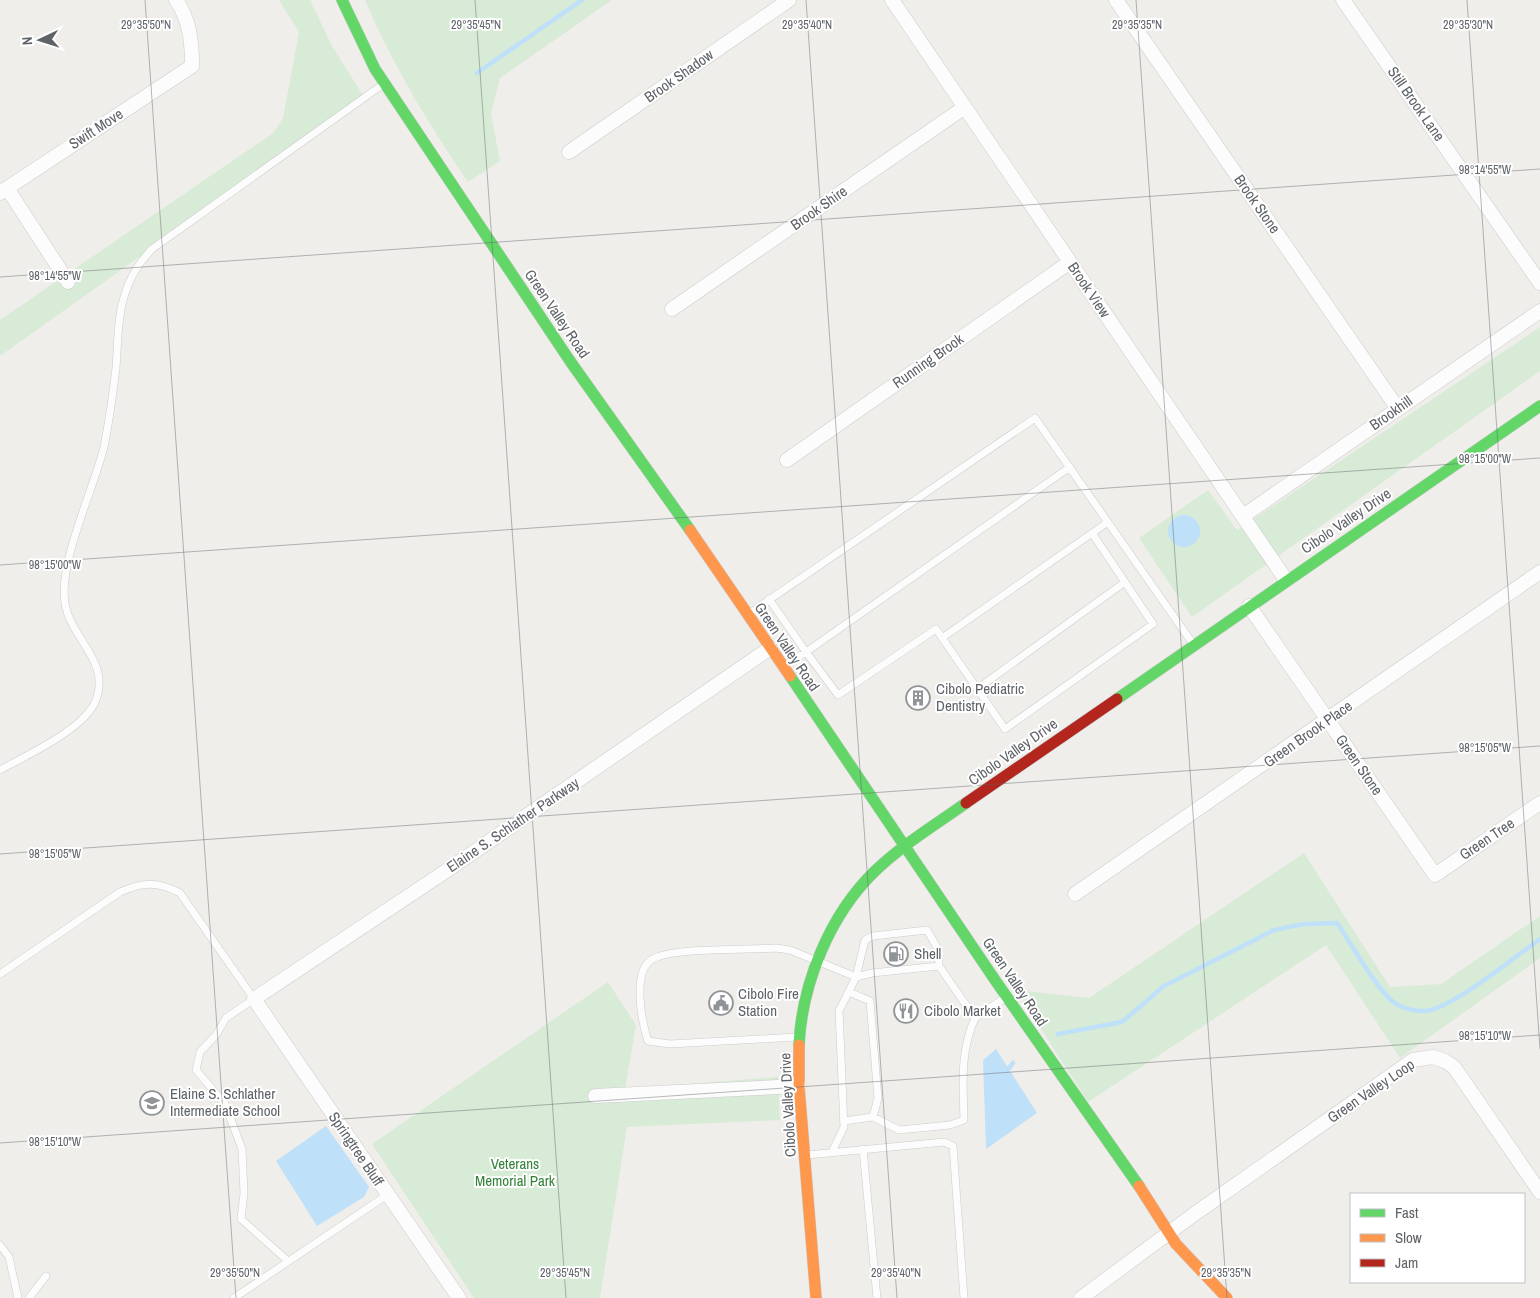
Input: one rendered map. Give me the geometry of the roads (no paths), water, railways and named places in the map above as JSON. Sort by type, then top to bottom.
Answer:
[{"type":"street","name":"Swift Move","points":[[3,190],[192,66],[192,38],[183,10],[176,0]]},
{"type":"street","name":"Green Valley Road","points":[[342,0],[374,69],[570,361],[685,522],[906,845],[1006,997],[1138,1184],[1169,1234],[1227,1298]]},
{"type":"street","name":"Brook Shadow","points":[[569,152],[789,0]]},
{"type":"street","name":"Brook View","points":[[892,0],[1286,580]]},
{"type":"street","name":"Brook Stone","points":[[1116,0],[1398,408]]},
{"type":"street","name":"Still Brook Lane","points":[[1343,0],[1540,283]]},
{"type":"street","name":"Brook Shire","points":[[672,309],[965,107]]},
{"type":"street","points":[[3,190],[68,282]]},
{"type":"street","name":"Running Brook","points":[[787,460],[1070,262]]},
{"type":"street","name":"Brookhill","points":[[1243,516],[1540,311]]},
{"type":"street","name":"Cibolo Valley Drive","points":[[816,1298],[799,1086],[800,1037],[804,1004],[824,942],[842,913],[872,874],[906,845],[1286,580],[1540,406]]},
{"type":"street","name":"Green Brook Place","points":[[1075,894],[1540,572]]},
{"type":"street","name":"Green Stone","points":[[1249,606],[1435,874]]},
{"type":"street","name":"Elaine S. Schlather Parkway","points":[[254,999],[460,862],[770,648]]},
{"type":"street","name":"Green Tree","points":[[1435,874],[1540,803]]},
{"type":"street","name":"Springtree Bluff","points":[[254,999],[459,1298]]},
{"type":"street","name":"Green Valley Loop","points":[[1081,1298],[1193,1215],[1364,1093],[1413,1060],[1422,1057],[1445,1061],[1454,1067],[1540,1192]]},
{"type":"street","points":[[595,1096],[799,1086]]},
{"type":"lane","points":[[0,770],[54,739],[83,719],[96,700],[100,678],[94,657],[69,618],[64,603],[64,586],[69,561],[103,448],[113,396],[123,299],[134,270],[152,249],[384,83]]},
{"type":"lane","points":[[747,615],[1035,418],[1193,645]]},
{"type":"lane","points":[[783,667],[1070,467]]},
{"type":"lane","points":[[942,638],[1108,522]]},
{"type":"lane","points":[[769,600],[838,696],[936,629],[1005,729],[1153,624],[1092,533]]},
{"type":"lane","points":[[977,689],[1125,582]]},
{"type":"lane","points":[[0,974],[120,892],[151,882],[166,886],[180,893],[254,999],[226,1018],[216,1035],[200,1052],[196,1070],[225,1104],[242,1149],[244,1192],[241,1219],[288,1261]]},
{"type":"lane","points":[[832,1152],[844,1127],[839,1011],[856,977],[864,940],[873,936],[927,930],[938,949],[939,966],[975,1018]]},
{"type":"lane","points":[[800,1037],[670,1044],[648,1041],[640,995],[642,971],[650,960],[670,954],[776,948],[790,950],[856,977],[872,973],[939,966]]},
{"type":"lane","points":[[849,992],[870,1001],[878,1098],[873,1117]]},
{"type":"lane","points":[[844,1121],[873,1117],[899,1130],[950,1126],[964,1120],[962,1074],[966,1037],[975,1018],[1006,997]]},
{"type":"lane","points":[[805,1155],[944,1142],[953,1146],[964,1298]]},
{"type":"lane","points":[[863,1149],[877,1298]]},
{"type":"lane","points":[[234,1298],[387,1195]]},
{"type":"lane","points":[[0,1245],[9,1257],[18,1298]]},
{"type":"lane","points":[[29,1298],[46,1276]]},
{"type":"water","points":[[1184,515],[1196,519],[1200,531],[1196,543],[1184,547],[1172,543],[1168,531],[1172,519]]},
{"type":"water","points":[[996,1049],[1037,1113],[986,1149],[983,1060]]},
{"type":"water","points":[[326,1126],[369,1187],[364,1197],[317,1226],[276,1161]]},
{"type":"waterway","points":[[477,73],[582,0]]},
{"type":"waterway","points":[[1058,1034],[1122,1022],[1164,986],[1274,930],[1304,924],[1337,923],[1385,994],[1401,1006],[1421,1011],[1431,1010],[1443,1005],[1471,989],[1540,939]]},
{"type":"waterway","points":[[1006,1072],[1013,1063]]},
{"type":"place","name":"Cibolo Pediatric Dentistry","points":[[918,698]]},
{"type":"place","name":"Shell","points":[[896,954]]},
{"type":"place","name":"Cibolo Fire Station","points":[[721,1003]]},
{"type":"place","name":"Cibolo Market","points":[[906,1011]]},
{"type":"place","name":"Elaine S. Schlather Intermediate School","points":[[152,1103]]},
{"type":"park label","name":"Veterans Memorial Park","points":[[515,1172]]}]
